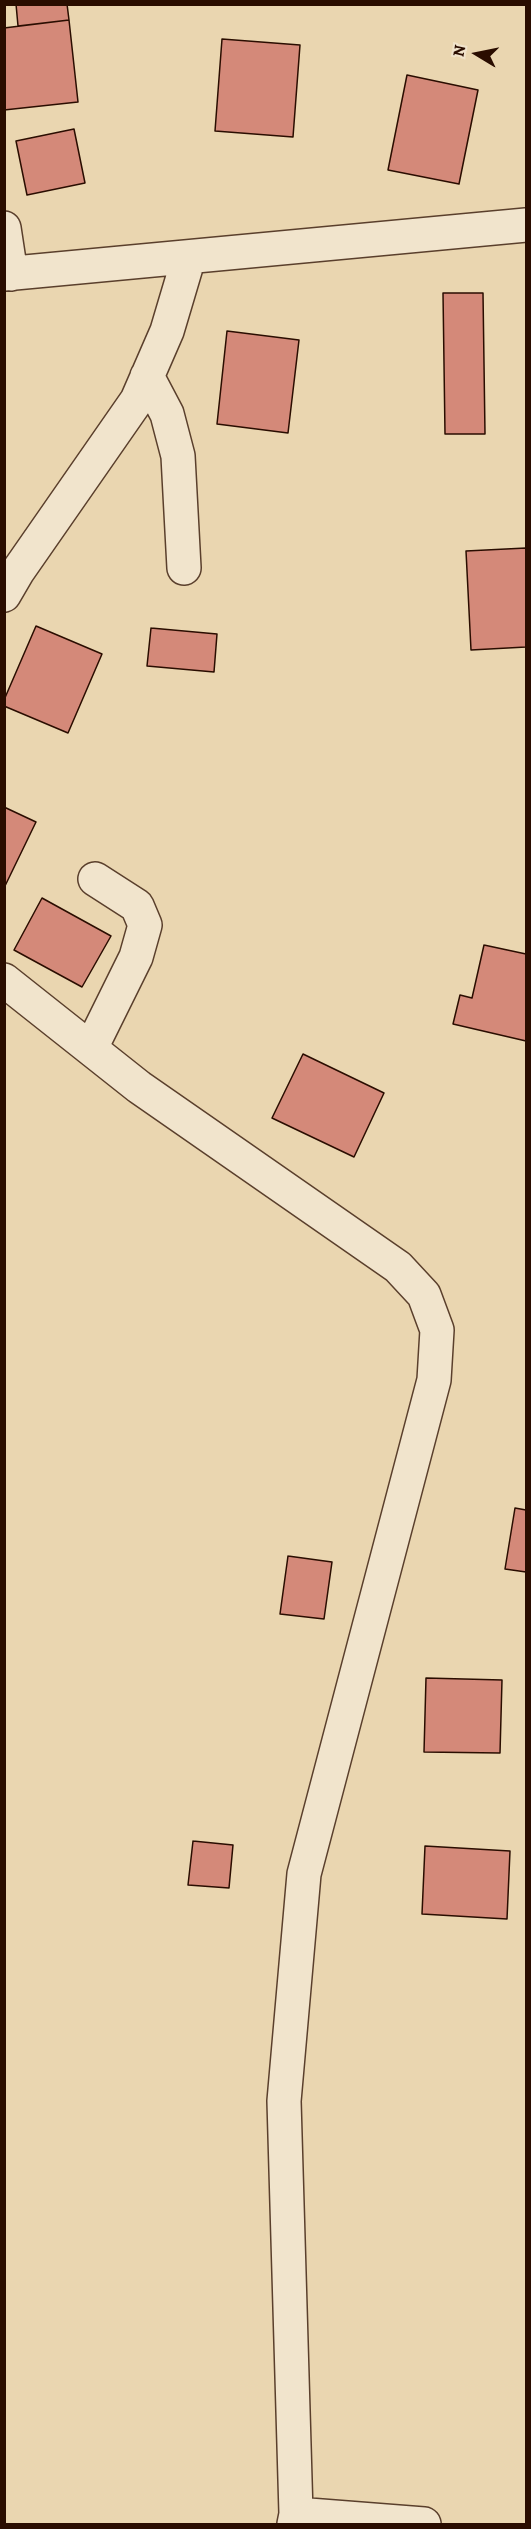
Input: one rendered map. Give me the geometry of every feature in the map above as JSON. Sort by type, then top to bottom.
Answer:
[{"type":"street","points":[[4,228],[8,274],[526,225]]},
{"type":"street","points":[[4,595],[18,571],[136,400],[167,331],[189,257]]},
{"type":"street","points":[[147,376],[167,414],[178,456],[184,568]]},
{"type":"street","points":[[91,1048],[136,957],[145,925],[137,906],[95,879]]},
{"type":"street","points":[[4,980],[139,1087],[398,1267],[424,1295],[437,1330],[434,1380],[304,1874],[284,2101],[295,2519],[424,2524]]},
{"type":"building","points":[[16,4],[67,4],[69,20],[18,26]]},
{"type":"building","points":[[69,20],[78,102],[4,110],[4,28]]},
{"type":"building","points":[[222,39],[300,45],[293,137],[215,131]]},
{"type":"building","points":[[407,75],[478,90],[459,184],[388,170]]},
{"type":"building","points":[[74,129],[85,183],[27,195],[16,141]]},
{"type":"building","points":[[443,293],[483,293],[485,434],[445,434]]},
{"type":"building","points":[[227,331],[299,340],[288,433],[217,424]]},
{"type":"building","points":[[526,548],[526,647],[471,650],[466,551]]},
{"type":"building","points":[[36,626],[102,654],[68,733],[4,706],[4,700]]},
{"type":"building","points":[[151,628],[217,634],[214,672],[147,666]]},
{"type":"building","points":[[4,807],[36,822],[4,888]]},
{"type":"building","points":[[42,898],[111,936],[82,987],[14,950]]},
{"type":"building","points":[[484,945],[526,954],[526,1041],[453,1024],[460,995],[472,998]]},
{"type":"building","points":[[303,1054],[384,1093],[354,1157],[272,1118]]},
{"type":"building","points":[[515,1508],[526,1510],[526,1572],[505,1569]]},
{"type":"building","points":[[288,1556],[332,1562],[324,1619],[280,1614]]},
{"type":"building","points":[[426,1678],[502,1680],[500,1753],[424,1752]]},
{"type":"building","points":[[193,1841],[233,1845],[229,1888],[188,1885]]},
{"type":"building","points":[[425,1846],[510,1851],[507,1919],[422,1914]]}]
